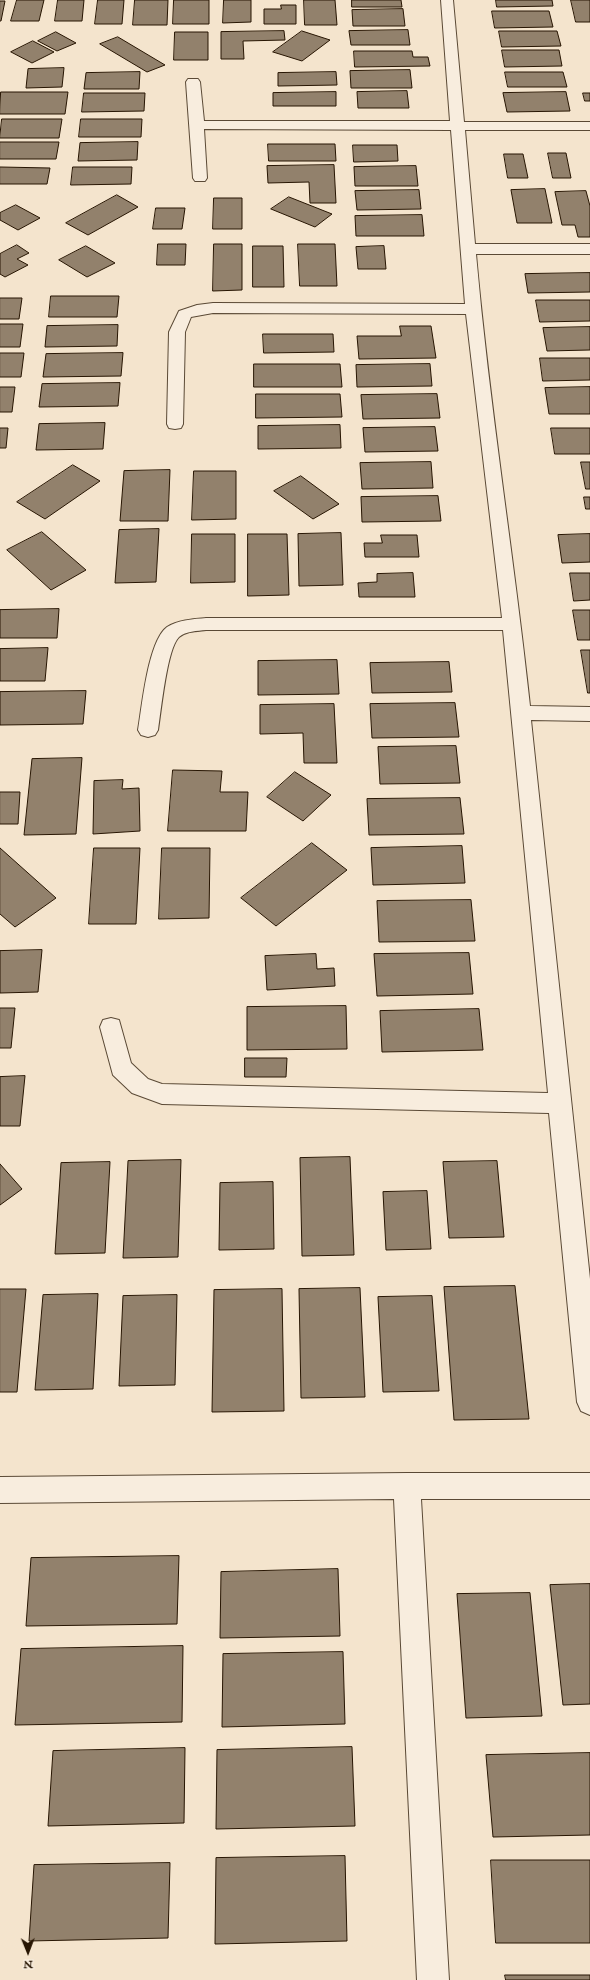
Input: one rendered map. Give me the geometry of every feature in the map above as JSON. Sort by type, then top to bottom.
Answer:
[{"type":"street","points":[[447,0],[473,309],[512,624],[590,1402]]},
{"type":"street","points":[[193,82],[200,178]]},
{"type":"street","points":[[197,125],[590,126]]},
{"type":"street","points":[[468,249],[590,249]]},
{"type":"street","points":[[175,424],[177,332],[185,314],[197,310],[213,308],[473,309]]},
{"type":"street","points":[[148,730],[164,645],[171,633],[187,626],[206,624],[512,624]]},
{"type":"street","points":[[521,714],[590,714]]},
{"type":"street","points":[[111,1027],[121,1068],[140,1086],[162,1094],[560,1103]]},
{"type":"street","points":[[0,1490],[407,1486],[590,1486]]},
{"type":"street","points":[[407,1486],[434,1980]]},
{"type":"building","points":[[17,0],[44,0],[39,21],[11,21]]},
{"type":"building","points":[[58,0],[84,0],[82,21],[55,21]]},
{"type":"building","points":[[98,0],[124,0],[122,24],[95,24]]},
{"type":"building","points":[[135,0],[168,0],[167,25],[133,25]]},
{"type":"building","points":[[174,0],[209,0],[209,24],[173,24]]},
{"type":"building","points":[[224,0],[251,0],[251,22],[223,23]]},
{"type":"building","points":[[304,0],[335,0],[337,25],[305,25]]},
{"type":"building","points":[[352,0],[401,0],[402,7],[352,7]]},
{"type":"building","points":[[496,0],[552,0],[553,6],[497,7]]},
{"type":"building","points":[[571,0],[590,0],[590,22],[576,22]]},
{"type":"building","points":[[0,1],[5,1],[1,21],[0,21]]},
{"type":"building","points":[[281,5],[296,5],[296,24],[264,24],[264,9],[281,9]]},
{"type":"building","points":[[403,9],[405,26],[353,26],[352,10]]},
{"type":"building","points":[[492,11],[549,11],[553,27],[495,28]]},
{"type":"building","points":[[408,30],[410,45],[351,45],[349,31]]},
{"type":"building","points":[[284,31],[285,40],[243,41],[244,59],[221,59],[221,32]]},
{"type":"building","points":[[302,31],[330,40],[302,61],[273,52]]},
{"type":"building","points":[[499,31],[557,31],[561,46],[502,47]]},
{"type":"building","points":[[56,32],[76,43],[57,51],[38,41]]},
{"type":"building","points":[[175,32],[208,32],[208,60],[174,60]]},
{"type":"building","points":[[118,37],[165,65],[147,72],[100,44]]},
{"type":"building","points":[[33,41],[54,52],[32,63],[11,52]]},
{"type":"building","points":[[502,50],[559,50],[562,66],[505,67]]},
{"type":"building","points":[[354,51],[412,51],[413,57],[428,57],[430,66],[355,67]]},
{"type":"building","points":[[64,68],[62,87],[26,88],[28,69]]},
{"type":"building","points":[[410,70],[412,88],[351,88],[350,71]]},
{"type":"building","points":[[140,72],[139,89],[84,89],[86,73]]},
{"type":"building","points":[[336,72],[337,85],[278,86],[278,73]]},
{"type":"building","points":[[505,72],[563,72],[567,87],[508,87]]},
{"type":"building","points":[[407,91],[409,108],[358,108],[357,92]]},
{"type":"building","points":[[1,92],[68,92],[65,114],[0,114]]},
{"type":"building","points":[[336,92],[336,106],[273,106],[273,93]]},
{"type":"building","points":[[566,92],[570,111],[507,112],[503,93]]},
{"type":"building","points":[[84,93],[145,93],[144,111],[82,112]]},
{"type":"building","points":[[583,93],[590,93],[590,101],[585,101]]},
{"type":"building","points":[[2,119],[62,119],[59,138],[0,138]]},
{"type":"building","points":[[81,119],[142,119],[141,137],[79,137]]},
{"type":"building","points":[[0,142],[59,142],[56,159],[0,159]]},
{"type":"building","points":[[138,142],[137,160],[78,161],[80,143]]},
{"type":"building","points":[[268,144],[335,144],[336,161],[269,161]]},
{"type":"building","points":[[353,145],[397,145],[398,161],[354,162]]},
{"type":"building","points":[[548,153],[566,153],[571,178],[553,178]]},
{"type":"building","points":[[504,154],[523,154],[528,178],[508,178]]},
{"type":"building","points":[[334,165],[336,203],[310,203],[309,182],[268,183],[267,166]]},
{"type":"building","points":[[416,166],[418,186],[355,186],[354,167]]},
{"type":"building","points":[[0,167],[50,168],[47,184],[0,184]]},
{"type":"building","points":[[73,167],[132,167],[131,184],[71,185]]},
{"type":"building","points":[[545,189],[552,223],[517,223],[511,190]]},
{"type":"building","points":[[419,190],[421,209],[357,210],[355,191]]},
{"type":"building","points":[[586,191],[590,206],[590,237],[578,237],[575,225],[562,225],[555,192]]},
{"type":"building","points":[[117,195],[138,207],[88,235],[66,223]]},
{"type":"building","points":[[289,197],[332,214],[315,227],[271,209]]},
{"type":"building","points":[[214,198],[242,198],[242,229],[213,229]]},
{"type":"building","points":[[16,205],[40,218],[18,230],[0,220],[0,213]]},
{"type":"building","points":[[156,208],[185,208],[182,229],[153,229]]},
{"type":"building","points":[[422,215],[424,236],[356,236],[355,216]]},
{"type":"building","points":[[158,244],[186,244],[185,265],[157,265]]},
{"type":"building","points":[[214,244],[242,244],[242,290],[213,291]]},
{"type":"building","points":[[298,244],[335,244],[337,286],[300,286]]},
{"type":"building","points":[[17,245],[29,253],[17,259],[28,265],[5,277],[0,274],[0,254]]},
{"type":"building","points":[[86,246],[115,263],[87,277],[59,260]]},
{"type":"building","points":[[253,246],[283,246],[284,287],[253,287]]},
{"type":"building","points":[[384,246],[386,269],[358,269],[356,247]]},
{"type":"building","points":[[590,273],[590,292],[528,293],[525,274]]},
{"type":"building","points":[[51,296],[119,296],[117,317],[49,317]]},
{"type":"building","points":[[0,298],[22,298],[19,319],[0,319]]},
{"type":"building","points":[[536,300],[590,300],[590,321],[540,322]]},
{"type":"building","points":[[0,324],[23,324],[20,347],[0,347]]},
{"type":"building","points":[[118,325],[117,346],[45,347],[47,326]]},
{"type":"building","points":[[400,326],[431,326],[436,358],[359,359],[357,336],[401,336]]},
{"type":"building","points":[[590,327],[590,350],[547,351],[543,328]]},
{"type":"building","points":[[263,334],[333,334],[334,352],[264,353]]},
{"type":"building","points":[[0,353],[24,353],[21,377],[0,377]]},
{"type":"building","points":[[123,353],[121,376],[43,377],[46,354]]},
{"type":"building","points":[[540,358],[590,358],[590,380],[543,381]]},
{"type":"building","points":[[254,364],[340,364],[342,387],[254,387]]},
{"type":"building","points":[[430,364],[432,386],[357,387],[356,365]]},
{"type":"building","points":[[120,383],[118,406],[39,407],[42,384]]},
{"type":"building","points":[[0,387],[15,387],[12,412],[0,412]]},
{"type":"building","points":[[590,387],[590,414],[549,414],[545,388]]},
{"type":"building","points":[[256,394],[340,394],[342,417],[256,418]]},
{"type":"building","points":[[437,394],[440,418],[363,419],[361,395]]},
{"type":"building","points":[[105,423],[103,449],[36,450],[39,424]]},
{"type":"building","points":[[340,425],[341,448],[258,449],[258,426]]},
{"type":"building","points":[[435,427],[438,451],[365,452],[363,428]]},
{"type":"building","points":[[0,428],[8,428],[6,448],[0,448]]},
{"type":"building","points":[[551,428],[590,428],[590,454],[555,454]]},
{"type":"building","points":[[431,462],[433,488],[362,489],[360,463]]},
{"type":"building","points":[[581,462],[590,462],[590,489],[586,489]]},
{"type":"building","points":[[73,465],[100,481],[45,519],[17,502]]},
{"type":"building","points":[[170,470],[168,521],[120,521],[124,471]]},
{"type":"building","points":[[194,471],[236,471],[236,519],[192,520]]},
{"type":"building","points":[[301,476],[339,504],[313,519],[274,491]]},
{"type":"building","points":[[438,496],[441,521],[362,522],[361,497]]},
{"type":"building","points":[[584,497],[590,497],[590,509],[586,509]]},
{"type":"building","points":[[159,529],[156,582],[115,583],[119,530]]},
{"type":"building","points":[[42,532],[86,570],[51,590],[7,550]]},
{"type":"building","points":[[341,533],[343,585],[299,586],[298,534]]},
{"type":"building","points":[[192,534],[235,534],[235,582],[191,583]]},
{"type":"building","points":[[248,534],[287,534],[289,595],[248,596]]},
{"type":"building","points":[[590,534],[590,562],[562,563],[558,535]]},
{"type":"building","points":[[381,535],[417,535],[419,557],[365,557],[364,543],[382,543]]},
{"type":"building","points":[[413,573],[415,597],[359,597],[358,583],[377,582],[377,574]]},
{"type":"building","points":[[570,573],[590,573],[590,600],[574,601]]},
{"type":"building","points":[[59,609],[57,638],[0,638],[0,610]]},
{"type":"building","points":[[573,610],[590,610],[590,640],[578,640]]},
{"type":"building","points":[[48,648],[45,681],[0,681],[0,649]]},
{"type":"building","points":[[581,650],[590,650],[590,693],[588,693]]},
{"type":"building","points":[[337,660],[339,694],[258,695],[258,661]]},
{"type":"building","points":[[449,662],[452,692],[372,693],[370,663]]},
{"type":"building","points":[[86,691],[83,724],[0,725],[0,692]]},
{"type":"building","points":[[455,703],[459,737],[372,738],[370,704]]},
{"type":"building","points":[[334,704],[337,763],[304,763],[303,733],[260,734],[260,705]]},
{"type":"building","points":[[456,746],[460,783],[380,784],[378,747]]},
{"type":"building","points":[[82,758],[76,834],[24,835],[32,759]]},
{"type":"building","points":[[173,770],[222,771],[220,792],[248,792],[246,831],[168,831]]},
{"type":"building","points":[[295,772],[331,795],[303,821],[267,797]]},
{"type":"building","points":[[123,780],[122,789],[139,788],[140,831],[93,834],[94,781]]},
{"type":"building","points":[[0,792],[20,792],[18,824],[0,824]]},
{"type":"building","points":[[460,798],[464,834],[369,835],[367,799]]},
{"type":"building","points":[[312,843],[347,870],[276,926],[241,898]]},
{"type":"building","points":[[462,846],[465,883],[373,885],[371,848]]},
{"type":"building","points":[[0,848],[56,898],[15,927],[0,914]]},
{"type":"building","points":[[94,848],[140,848],[136,924],[89,924]]},
{"type":"building","points":[[162,848],[210,848],[209,918],[159,919]]},
{"type":"building","points":[[471,900],[475,941],[379,942],[377,901]]},
{"type":"building","points":[[42,950],[38,992],[0,993],[0,951]]},
{"type":"building","points":[[469,953],[473,994],[377,996],[374,954]]},
{"type":"building","points":[[316,954],[317,969],[334,968],[335,986],[267,990],[265,956]]},
{"type":"building","points":[[346,1006],[347,1049],[247,1050],[247,1007]]},
{"type":"building","points":[[0,1008],[15,1008],[11,1048],[0,1048]]},
{"type":"building","points":[[479,1009],[483,1050],[382,1052],[380,1011]]},
{"type":"building","points":[[245,1058],[287,1058],[286,1077],[245,1077]]},
{"type":"building","points":[[25,1076],[20,1126],[0,1126],[0,1077]]},
{"type":"building","points":[[350,1157],[354,1255],[302,1256],[300,1158]]},
{"type":"building","points":[[181,1160],[178,1257],[123,1258],[128,1161]]},
{"type":"building","points":[[497,1161],[504,1237],[449,1238],[443,1162]]},
{"type":"building","points":[[110,1162],[105,1253],[55,1254],[61,1163]]},
{"type":"building","points":[[0,1164],[22,1189],[0,1205]]},
{"type":"building","points":[[273,1182],[274,1249],[219,1250],[220,1183]]},
{"type":"building","points":[[427,1191],[431,1249],[386,1250],[383,1192]]},
{"type":"building","points":[[515,1286],[529,1419],[454,1420],[444,1287]]},
{"type":"building","points":[[360,1288],[365,1397],[301,1398],[299,1289]]},
{"type":"building","points":[[0,1289],[26,1289],[17,1392],[0,1392]]},
{"type":"building","points":[[282,1289],[284,1411],[212,1412],[214,1290]]},
{"type":"building","points":[[98,1294],[93,1389],[35,1390],[43,1295]]},
{"type":"building","points":[[177,1295],[175,1385],[119,1386],[123,1296]]},
{"type":"building","points":[[432,1296],[439,1391],[383,1392],[378,1297]]},
{"type":"building","points":[[179,1556],[177,1624],[26,1626],[31,1558]]},
{"type":"building","points":[[338,1569],[340,1636],[220,1638],[221,1572]]},
{"type":"building","points":[[590,1584],[590,1704],[563,1705],[550,1585]]},
{"type":"building","points":[[530,1593],[542,1716],[466,1718],[457,1594]]},
{"type":"building","points":[[183,1646],[182,1722],[15,1725],[21,1649]]},
{"type":"building","points":[[343,1652],[345,1724],[222,1727],[223,1654]]},
{"type":"building","points":[[352,1747],[355,1826],[216,1829],[217,1750]]},
{"type":"building","points":[[185,1748],[184,1823],[48,1826],[53,1751]]},
{"type":"building","points":[[590,1753],[590,1835],[493,1837],[486,1755]]},
{"type":"building","points":[[345,1856],[347,1941],[215,1944],[216,1858]]},
{"type":"building","points":[[491,1860],[590,1860],[590,1943],[496,1943]]},
{"type":"building","points":[[170,1863],[168,1938],[29,1941],[34,1865]]},
{"type":"building","points":[[505,1975],[590,1975],[590,1980],[506,1980]]}]
